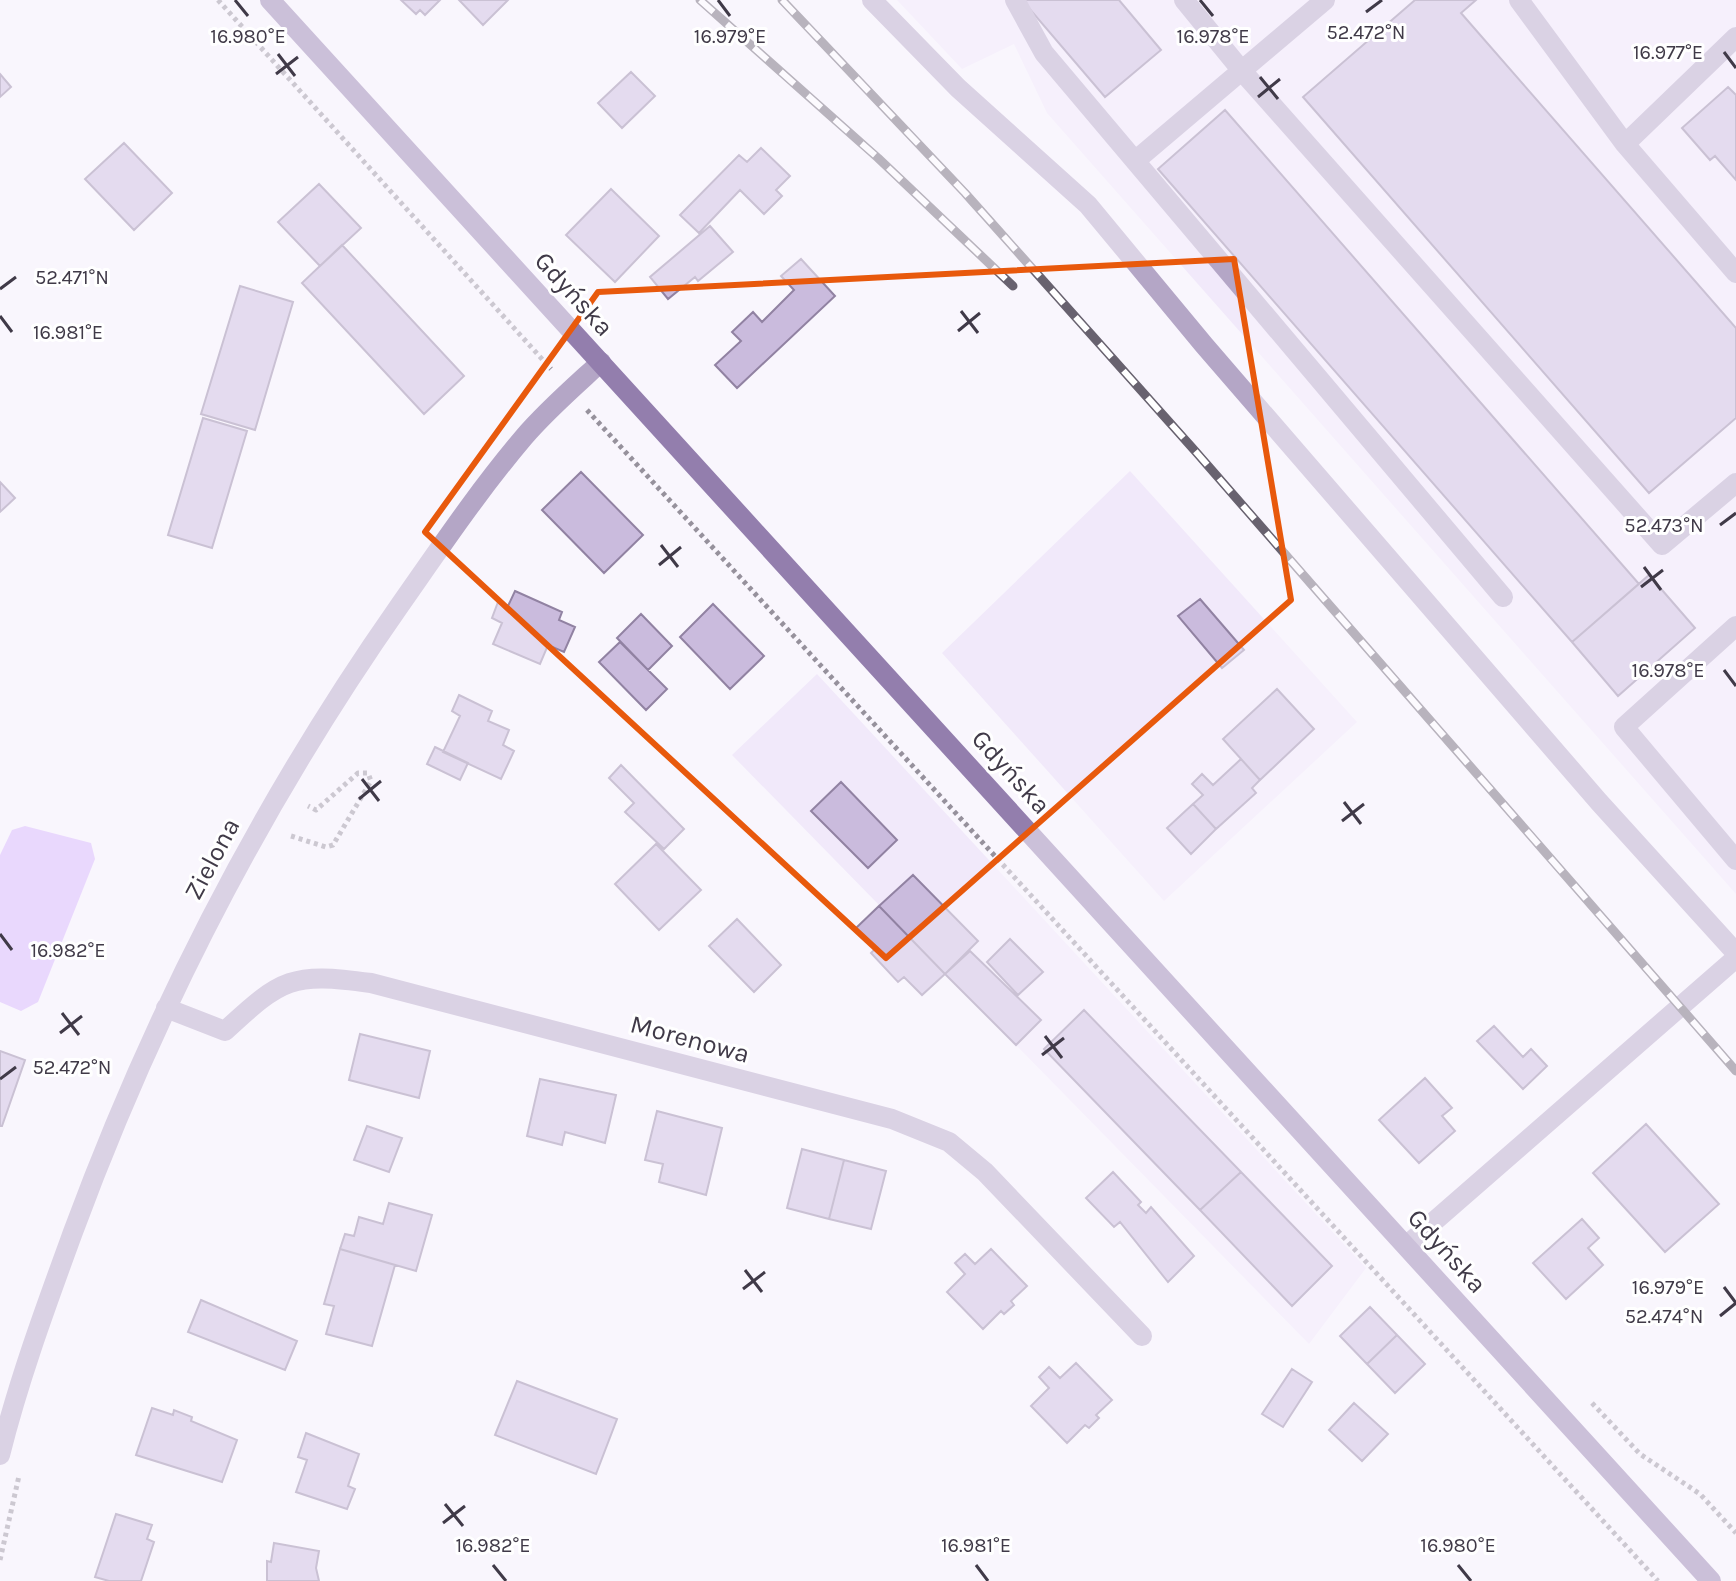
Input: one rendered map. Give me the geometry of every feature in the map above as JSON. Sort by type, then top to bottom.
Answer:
[{"type":"main road","name":"Gdyńska","points":[[270,0],[1711,1581]]},
{"type":"street","points":[[872,0],[958,88],[1088,205],[1204,345],[1736,956],[1407,1245]]},
{"type":"street","points":[[1015,0],[1044,53],[1503,597]]},
{"type":"street","points":[[1184,0],[1242,71],[1662,545],[1736,483]]},
{"type":"street","points":[[1135,161],[1325,0]]},
{"type":"street","points":[[1519,0],[1625,144],[1736,273]]},
{"type":"street","points":[[1625,144],[1736,37]]},
{"type":"street","name":"Zielona","points":[[0,1455],[40,1321],[99,1162],[166,1008],[262,821],[358,666],[480,493],[526,435],[601,362]]},
{"type":"street","points":[[1736,626],[1624,727],[1736,860]]},
{"type":"street","name":"Morenowa","points":[[166,1008],[225,1031],[269,990],[296,979],[318,975],[371,983],[892,1119],[949,1142],[985,1172],[1142,1336]]},
{"type":"path","points":[[218,0],[570,391],[1658,1581]]},
{"type":"path","points":[[284,848],[292,833],[326,847],[333,845],[371,781],[368,773],[358,773],[316,810],[308,806]]},
{"type":"path","points":[[0,1560],[20,1470]]},
{"type":"highlighted area","points":[[1234,259],[1291,600],[886,958],[425,532],[598,292]]},
{"type":"shaded area","points":[[897,0],[1736,0],[1736,894],[1047,113],[1014,44],[962,69]]},
{"type":"shaded area","points":[[1130,471],[1357,722],[1164,901],[942,653]]},
{"type":"shaded area","points":[[817,674],[1366,1268],[1309,1344],[732,755]]},
{"type":"shaded area","points":[[25,826],[91,843],[95,859],[38,1002],[21,1011],[0,1002],[0,855],[12,830]]},
{"type":"building","points":[[401,0],[440,0],[425,15],[420,10],[416,14]]},
{"type":"building","points":[[459,0],[508,0],[483,25]]},
{"type":"building","points":[[1022,0],[1119,0],[1161,50],[1105,97]]},
{"type":"building","points":[[1415,0],[1476,0],[1461,13],[1736,328],[1736,418],[1649,493],[1303,97]]},
{"type":"building","points":[[631,72],[655,96],[622,128],[598,103]]},
{"type":"building","points":[[0,74],[11,87],[0,97]]},
{"type":"building","points":[[1728,87],[1736,95],[1736,180],[1715,156],[1710,160],[1682,128]]},
{"type":"building","points":[[1225,110],[1639,584],[1572,642],[1158,169]]},
{"type":"building","points":[[124,143],[172,193],[134,230],[85,179]]},
{"type":"building","points":[[761,148],[790,176],[776,190],[782,196],[764,214],[740,190],[699,233],[680,215],[739,155],[747,162]]},
{"type":"building","points":[[319,184],[361,228],[320,266],[278,222]]},
{"type":"building","points":[[611,189],[659,236],[615,282],[566,235]]},
{"type":"building","points":[[710,226],[733,252],[698,281],[695,277],[668,299],[650,277]]},
{"type":"building","points":[[342,245],[464,376],[424,414],[302,283]]},
{"type":"building","points":[[801,259],[835,296],[737,388],[715,365],[741,341],[732,332],[753,312],[762,322],[794,290],[781,276]]},
{"type":"building","points":[[240,286],[293,302],[255,430],[201,414]]},
{"type":"building","points":[[203,418],[247,431],[212,548],[168,535]]},
{"type":"building","points":[[581,472],[643,535],[604,573],[542,510]]},
{"type":"building","points":[[0,482],[15,498],[0,512]]},
{"type":"building","points":[[1649,575],[1695,628],[1618,696],[1572,642]]},
{"type":"building","points":[[515,591],[562,612],[559,620],[575,627],[564,652],[548,645],[540,664],[493,644],[502,623],[492,618],[498,602],[508,606]]},
{"type":"building","points":[[1200,599],[1244,650],[1222,668],[1178,616]]},
{"type":"building","points":[[713,604],[764,656],[730,689],[680,637]]},
{"type":"building","points":[[641,614],[672,646],[648,670],[617,638]]},
{"type":"building","points":[[620,642],[667,689],[646,710],[599,662]]},
{"type":"building","points":[[1277,689],[1314,729],[1260,780],[1223,739]]},
{"type":"building","points":[[459,695],[492,711],[488,721],[509,730],[503,745],[514,751],[501,779],[443,752],[460,716],[452,711]]},
{"type":"building","points":[[435,747],[468,763],[460,780],[427,764]]},
{"type":"building","points":[[1241,759],[1260,780],[1252,788],[1256,793],[1216,829],[1193,804],[1203,795],[1192,784],[1202,774],[1213,785]]},
{"type":"building","points":[[621,765],[684,829],[664,849],[625,812],[634,803],[609,778]]},
{"type":"building","points":[[841,782],[897,840],[868,868],[811,811]]},
{"type":"building","points":[[1193,804],[1216,829],[1191,854],[1167,828]]},
{"type":"building","points":[[656,844],[701,890],[659,930],[615,884]]},
{"type":"building","points":[[913,875],[978,941],[945,974],[879,906]]},
{"type":"building","points":[[879,906],[945,974],[922,995],[904,977],[898,982],[871,953],[876,948],[856,928]]},
{"type":"building","points":[[737,919],[781,965],[754,992],[709,946]]},
{"type":"building","points":[[1010,939],[1043,972],[1018,995],[987,962]]},
{"type":"building","points":[[970,951],[1041,1020],[1016,1045],[945,974]]},
{"type":"building","points":[[1084,1010],[1241,1172],[1200,1210],[1044,1049]]},
{"type":"building","points":[[1494,1026],[1523,1057],[1531,1049],[1547,1066],[1523,1089],[1477,1041]]},
{"type":"building","points":[[360,1034],[430,1051],[419,1098],[349,1080]]},
{"type":"building","points":[[0,1051],[25,1060],[2,1126],[0,1126]]},
{"type":"building","points":[[1425,1078],[1452,1108],[1442,1116],[1455,1131],[1419,1163],[1379,1120]]},
{"type":"building","points":[[540,1079],[616,1095],[605,1143],[565,1132],[562,1145],[527,1136]]},
{"type":"building","points":[[657,1111],[722,1128],[706,1195],[659,1182],[663,1164],[645,1160]]},
{"type":"building","points":[[1646,1124],[1719,1204],[1665,1252],[1593,1173]]},
{"type":"building","points":[[367,1126],[402,1138],[389,1172],[354,1160]]},
{"type":"building","points":[[802,1149],[844,1160],[829,1219],[787,1208]]},
{"type":"building","points":[[844,1160],[886,1171],[871,1229],[829,1219]]},
{"type":"building","points":[[1113,1172],[1141,1202],[1138,1205],[1146,1213],[1151,1207],[1194,1256],[1168,1282],[1120,1222],[1114,1227],[1086,1198]]},
{"type":"building","points":[[1241,1172],[1332,1266],[1292,1306],[1200,1210]]},
{"type":"building","points":[[389,1203],[432,1215],[416,1271],[340,1249],[345,1234],[354,1236],[359,1217],[383,1224]]},
{"type":"building","points":[[1582,1219],[1599,1238],[1588,1248],[1603,1265],[1566,1299],[1533,1263]]},
{"type":"building","points":[[340,1249],[395,1265],[372,1346],[326,1334],[334,1306],[324,1304]]},
{"type":"building","points":[[991,1249],[1027,1286],[1011,1301],[1014,1305],[1004,1314],[1001,1311],[983,1329],[947,1292],[965,1274],[955,1263],[965,1254],[975,1264]]},
{"type":"building","points":[[201,1300],[297,1341],[285,1370],[188,1332]]},
{"type":"building","points":[[1370,1307],[1397,1335],[1367,1364],[1340,1336]]},
{"type":"building","points":[[1397,1335],[1425,1364],[1395,1393],[1367,1364]]},
{"type":"building","points":[[1076,1363],[1112,1400],[1096,1415],[1099,1418],[1089,1428],[1085,1425],[1067,1443],[1031,1406],[1049,1388],[1039,1377],[1049,1367],[1060,1378]]},
{"type":"building","points":[[1292,1369],[1312,1382],[1283,1427],[1262,1414]]},
{"type":"building","points":[[517,1381],[617,1419],[596,1474],[495,1435]]},
{"type":"building","points":[[1354,1403],[1388,1434],[1362,1461],[1329,1430]]},
{"type":"building","points":[[152,1408],[173,1415],[174,1410],[192,1417],[191,1421],[237,1440],[222,1482],[136,1455]]},
{"type":"building","points":[[306,1433],[359,1454],[348,1486],[355,1489],[347,1509],[296,1492],[307,1460],[298,1457]]},
{"type":"building","points":[[116,1514],[152,1525],[147,1539],[154,1542],[141,1581],[109,1581],[95,1577]]},
{"type":"building","points":[[274,1543],[319,1551],[316,1568],[319,1581],[267,1581],[267,1561],[271,1562]]},
{"type":"railway","points":[[700,0],[878,158],[1013,286]]},
{"type":"railway","points":[[782,0],[965,193],[1196,452],[1736,1071]]}]
